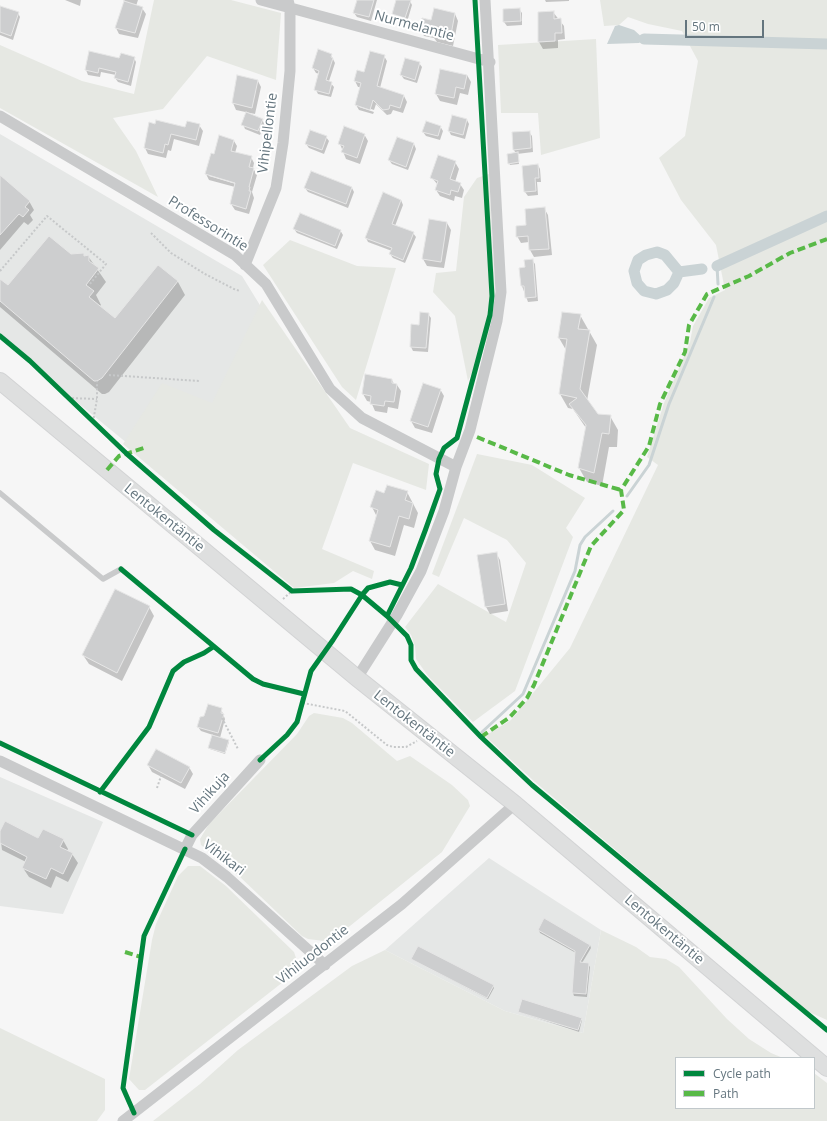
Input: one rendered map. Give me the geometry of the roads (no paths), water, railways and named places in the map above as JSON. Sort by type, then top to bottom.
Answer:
[{"type":"main road","name":"Lentokentäntie","points":[[0,381],[357,678],[515,804],[814,1057]]},
{"type":"main road","name":"Lentokentäntie","points":[[815,1058],[827,1068]]},
{"type":"street","name":"Nurmelantie","points":[[261,0],[289,4],[490,62]]},
{"type":"street","points":[[357,678],[398,615],[421,571],[444,511],[456,466],[470,430],[497,321],[501,292],[486,0]]},
{"type":"street","name":"Vihipellontie","points":[[245,265],[276,188],[283,143],[290,71],[289,4]]},
{"type":"street","name":"Professorintie","points":[[0,116],[235,255],[266,284],[330,389],[362,418],[456,466]]},
{"type":"street","name":"Vihikuja","points":[[185,849],[192,835],[260,760]]},
{"type":"street","name":"Vihikari","points":[[0,761],[202,858],[227,877],[325,964]]},
{"type":"street","name":"Vihiluodontie","points":[[123,1121],[402,904],[515,804]]},
{"type":"lane","points":[[0,493],[104,579],[121,569]]},
{"type":"waterway","points":[[644,39],[827,44]]},
{"type":"waterway","points":[[717,266],[827,216]]},
{"type":"waterway","points":[[679,272],[674,283],[667,290],[656,294],[644,291],[637,283],[634,271],[638,260],[646,255],[657,252],[665,255],[679,272],[702,269]]},
{"type":"waterway","points":[[717,266],[718,284]]},
{"type":"waterway","points":[[627,496],[649,465],[669,404],[714,297]]},
{"type":"waterway","points":[[482,732],[523,694],[575,571],[580,545],[585,537],[613,511]]}]
